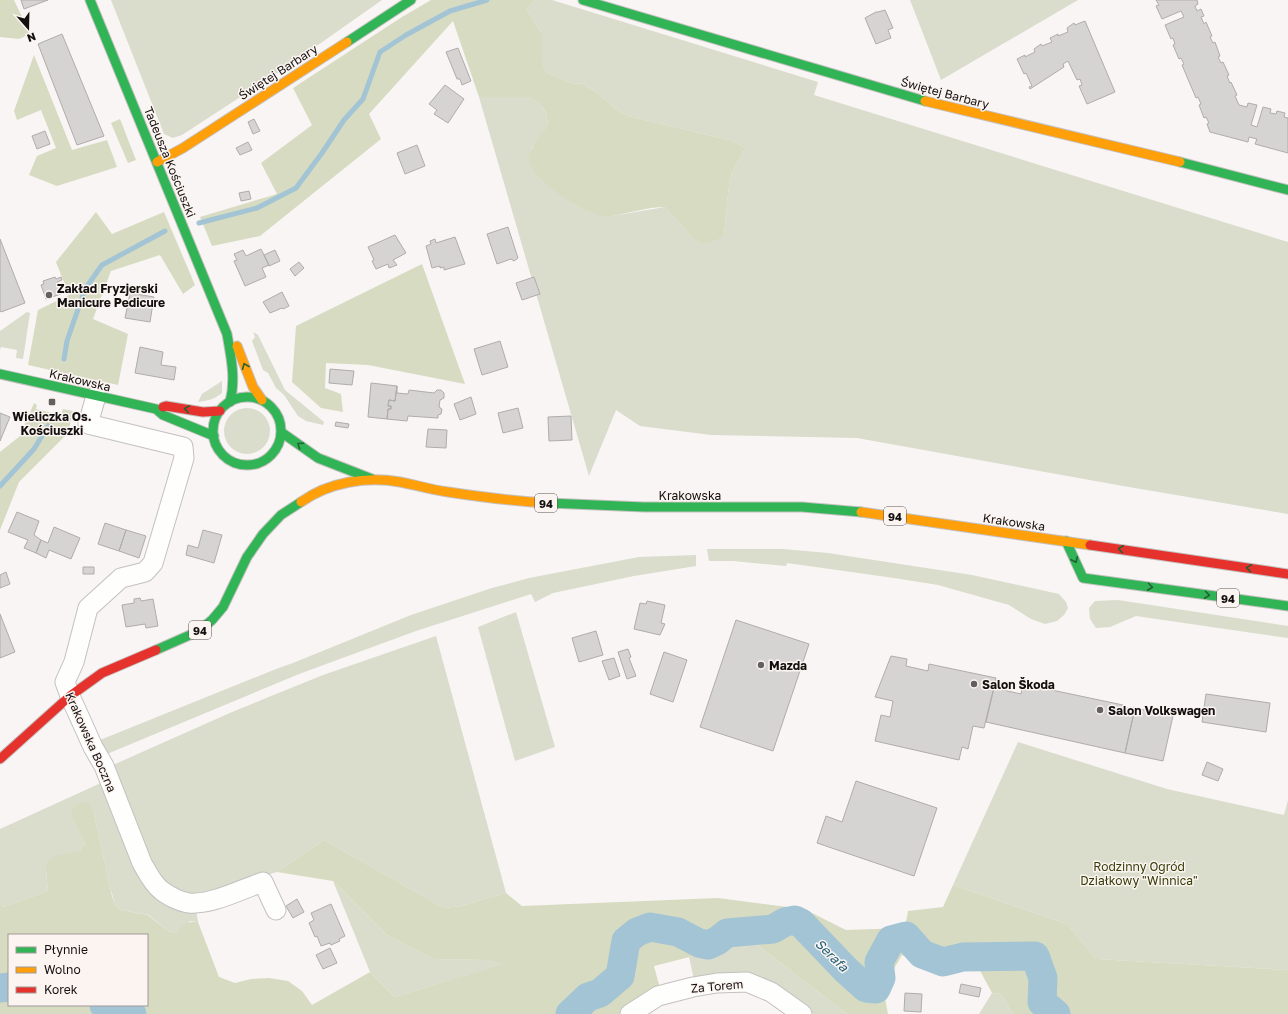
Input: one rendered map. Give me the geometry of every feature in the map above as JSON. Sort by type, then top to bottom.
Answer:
[{"type":"main road","name":"Tadeusza Kościuszki","points":[[90,0],[158,162],[227,334],[233,392],[230,402]]},
{"type":"main road","name":"Świętej Barbary","points":[[158,162],[183,148],[411,0]]},
{"type":"main road","name":"Świętej Barbary","points":[[583,0],[598,2],[936,104],[1156,156],[1288,190]]},
{"type":"main road","name":"Tadeusza Kościuszki","points":[[227,334],[237,346],[253,387],[262,400]]},
{"type":"main road","name":"Krakowska","points":[[0,374],[156,409],[163,415],[214,436]]},
{"type":"main road","points":[[242,397],[262,400],[276,413],[280,423],[281,432],[276,455],[252,464],[239,464],[227,458],[215,442],[214,423],[220,411],[230,402],[242,397]]},
{"type":"main road","name":"Krakowska","points":[[156,409],[166,406],[203,412],[220,411]]},
{"type":"main road","name":"Krakowska","points":[[281,432],[318,458],[372,479],[400,482],[445,492],[486,498],[568,504],[644,507],[802,507],[878,514],[1288,574]]},
{"type":"main road","name":"Krakowska","points":[[303,457],[318,458]]},
{"type":"main road","name":"94","points":[[0,759],[70,696],[102,673],[181,640],[199,631],[212,620],[223,607],[247,557],[264,534],[282,515],[309,496],[326,489],[347,483],[372,479]]},
{"type":"main road","name":"94","points":[[1066,541],[1084,578],[1288,606]]},
{"type":"street","name":"Krakowska Boczna","points":[[96,396],[88,424],[183,447],[184,458],[153,563],[145,572],[121,578],[88,608],[74,662],[65,682],[93,747],[104,766],[142,863],[160,890],[188,903],[200,903],[263,882],[276,910]]},
{"type":"street","name":"Za Torem","points":[[630,1014],[658,996],[692,987],[717,983],[748,982],[771,992],[802,1014]]},
{"type":"green space","points":[[0,0],[14,0],[30,34],[19,39],[0,37]]},
{"type":"green space","points":[[111,0],[382,0],[291,64],[182,135],[173,138],[164,134]]},
{"type":"green space","points":[[431,0],[535,0],[527,9],[542,34],[542,60],[546,72],[570,83],[583,84],[596,92],[616,109],[628,116],[733,141],[745,148],[732,173],[729,185],[724,235],[714,241],[702,243],[692,237],[665,207],[605,217],[573,203],[549,186],[532,168],[529,160],[533,146],[548,125],[546,112],[539,103],[528,97],[479,97],[453,21],[369,114],[381,139],[260,236],[212,246],[200,217],[277,194],[261,163],[312,125],[293,88],[402,17]]},
{"type":"green space","points":[[535,0],[552,0],[818,82],[814,95],[1288,242],[1288,514],[857,438],[711,435],[640,426],[616,410],[589,476],[479,97],[528,97],[539,103],[546,112],[548,125],[532,147],[529,159],[534,170],[561,195],[606,217],[665,207],[692,237],[724,235],[729,185],[732,173],[745,148],[733,141],[628,116],[616,109],[596,92],[583,84],[570,83],[546,72],[542,60],[542,34],[527,9]]},
{"type":"green space","points":[[910,0],[1078,0],[941,80]]},
{"type":"green space","points":[[34,55],[72,150],[107,140],[117,167],[57,186],[29,175],[37,156],[56,148],[41,110],[17,120],[14,111]]},
{"type":"green space","points":[[120,119],[136,160],[128,163],[111,123]]},
{"type":"green space","points":[[96,212],[112,234],[164,212],[195,285],[183,294],[160,255],[111,271],[93,319],[128,334],[118,385],[28,365],[38,310],[69,295],[56,262]]},
{"type":"green space","points":[[422,264],[465,384],[368,365],[326,363],[325,388],[341,394],[343,412],[321,408],[292,382],[296,326]]},
{"type":"green space","points":[[27,312],[30,313],[23,359],[16,358],[17,350],[1,347],[0,350],[0,331]]},
{"type":"green space","points":[[253,332],[258,335],[285,390],[324,422],[323,425],[306,421],[298,416],[284,395],[276,388],[268,373],[263,370],[252,341],[255,337]]},
{"type":"green space","points":[[222,381],[222,393],[217,397],[198,402],[202,394]]},
{"type":"green space","points":[[34,403],[37,405],[36,409],[61,415],[63,409],[73,411],[68,433],[19,482],[0,530],[0,452],[20,436]]},
{"type":"green space","points":[[243,408],[251,408],[260,412],[266,418],[270,431],[266,444],[260,450],[251,454],[243,454],[234,450],[228,444],[224,435],[224,427],[228,418],[234,412]]},
{"type":"green space","points":[[707,549],[783,549],[828,553],[972,575],[1059,594],[1066,602],[1068,608],[1064,615],[1057,621],[1045,624],[1031,619],[1009,605],[938,585],[787,563],[786,566],[733,561],[709,561]]},
{"type":"green space","points":[[696,555],[696,566],[634,576],[553,593],[535,602],[531,594],[416,631],[299,674],[107,754],[100,740],[411,615],[492,588],[529,578],[639,557]]},
{"type":"green space","points":[[1118,600],[1288,626],[1288,638],[1136,616],[1110,627],[1096,628],[1090,619],[1089,608],[1095,601]]},
{"type":"green space","points":[[516,612],[555,747],[515,761],[478,627]]},
{"type":"green space","points":[[436,636],[506,893],[461,906],[444,908],[324,840],[277,872],[194,896],[162,885],[143,848],[113,765],[232,712],[323,675]]},
{"type":"green space","name":"Rodzinny Ogród Działkowy \"Winnica\"","points":[[1018,742],[1167,789],[1284,815],[1288,800],[1288,970],[1096,959],[1067,924],[953,885]]},
{"type":"green space","points":[[103,782],[146,879],[196,909],[198,922],[190,921],[177,933],[168,931],[149,915],[121,910],[115,904],[94,814],[73,819],[85,844],[79,851],[71,853],[46,871],[48,891],[3,907],[0,902],[0,829]]},
{"type":"green space","points":[[88,802],[94,814],[112,896],[115,904],[121,910],[148,915],[168,931],[177,933],[181,927],[186,924],[198,922],[219,977],[235,983],[251,979],[269,978],[288,981],[302,991],[312,1005],[370,972],[395,997],[503,964],[485,960],[433,959],[387,935],[333,881],[277,872],[324,840],[444,908],[461,906],[506,893],[522,906],[718,898],[804,909],[846,930],[905,928],[908,911],[943,907],[953,885],[1067,924],[1096,959],[1288,970],[1288,1014],[1013,1014],[1001,994],[992,993],[977,965],[934,970],[902,955],[883,988],[888,1014],[847,1014],[756,944],[729,940],[717,950],[654,966],[661,992],[623,1014],[0,1014],[0,902],[3,907],[48,891],[46,871],[47,862],[54,856],[79,851],[85,844],[73,819],[72,809],[79,803]]},
{"type":"green space","points":[[333,881],[387,935],[433,959],[485,960],[504,964],[395,997],[370,972]]},
{"type":"green space","points":[[729,940],[756,944],[847,1014],[813,1014],[767,984],[695,984],[689,957],[717,950]]},
{"type":"green space","points":[[992,993],[1001,994],[1013,1014],[979,1014]]},
{"type":"building","points":[[21,0],[48,0],[24,9]]},
{"type":"building","points":[[1156,0],[1197,0],[1198,4],[1195,6],[1197,11],[1201,9],[1204,16],[1201,17],[1204,24],[1206,22],[1212,36],[1210,37],[1213,43],[1215,42],[1220,56],[1218,57],[1221,63],[1223,62],[1229,75],[1227,76],[1237,95],[1235,96],[1239,105],[1247,107],[1248,103],[1257,105],[1251,125],[1257,127],[1263,107],[1271,109],[1270,113],[1276,114],[1277,111],[1285,113],[1284,117],[1288,118],[1288,153],[1255,144],[1257,139],[1249,137],[1248,142],[1210,132],[1207,124],[1209,123],[1206,117],[1204,118],[1199,105],[1201,104],[1198,97],[1196,98],[1182,65],[1184,64],[1181,58],[1179,59],[1173,45],[1175,44],[1173,38],[1171,39],[1165,25],[1184,17],[1181,11],[1162,19],[1156,6],[1159,5]]},
{"type":"building","points":[[885,10],[893,28],[888,30],[891,38],[876,44],[865,18],[876,12]]},
{"type":"building","points":[[1085,21],[1115,92],[1087,104],[1079,86],[1082,85],[1080,79],[1077,80],[1068,61],[1063,64],[1064,67],[1030,89],[1029,87],[1032,86],[1017,59],[1035,52],[1034,49],[1041,44],[1042,46],[1052,42],[1050,38],[1058,34],[1058,36],[1068,32],[1067,28],[1074,23],[1075,25]]},
{"type":"building","points":[[62,34],[104,136],[77,145],[38,44]]},
{"type":"building","points":[[458,48],[471,81],[462,85],[460,79],[457,79],[446,52]]},
{"type":"building","points":[[445,85],[464,99],[448,123],[434,114],[437,110],[429,104]]},
{"type":"building","points":[[254,119],[260,131],[253,134],[248,122]]},
{"type":"building","points":[[45,131],[50,144],[37,149],[32,136]]},
{"type":"building","points":[[248,142],[252,150],[240,155],[236,148]]},
{"type":"building","points":[[417,145],[425,166],[405,174],[397,153]]},
{"type":"building","points":[[249,191],[251,199],[241,201],[239,193]]},
{"type":"building","points":[[508,227],[518,258],[514,261],[511,259],[497,264],[487,234]]},
{"type":"building","points":[[395,235],[406,253],[393,260],[397,265],[389,268],[388,264],[376,269],[368,247]]},
{"type":"building","points":[[455,237],[465,264],[444,270],[444,267],[440,268],[440,266],[432,268],[426,246],[431,244],[430,241],[435,239],[436,243]]},
{"type":"building","points":[[0,239],[25,303],[1,312],[0,311]]},
{"type":"building","points":[[261,249],[269,265],[262,268],[266,277],[245,286],[234,261],[237,260],[234,254],[243,250],[246,256]]},
{"type":"building","points":[[275,250],[280,261],[269,266],[264,255]]},
{"type":"building","points":[[299,262],[304,268],[295,276],[290,269]]},
{"type":"building","points":[[55,277],[56,279],[61,277],[62,280],[57,282],[61,294],[46,299],[41,285],[44,284],[43,281]]},
{"type":"building","points":[[534,277],[540,294],[522,300],[516,283]]},
{"type":"building","points":[[282,292],[289,306],[270,313],[263,302]]},
{"type":"building","points":[[130,293],[154,297],[150,322],[125,318]]},
{"type":"building","points":[[500,341],[508,367],[482,375],[474,349]]},
{"type":"building","points":[[140,347],[163,352],[161,365],[176,367],[174,380],[135,373]]},
{"type":"building","points":[[330,369],[354,371],[352,385],[329,383]]},
{"type":"building","points":[[371,383],[397,386],[395,401],[389,400],[388,406],[391,406],[391,409],[388,409],[387,419],[368,417]]},
{"type":"building","points":[[397,386],[397,393],[408,394],[409,390],[434,393],[437,390],[441,390],[444,393],[444,398],[440,400],[439,407],[442,409],[441,414],[438,415],[438,418],[408,416],[407,421],[387,419],[388,409],[391,409],[391,406],[388,406],[389,400],[395,401]]},
{"type":"building","points":[[471,397],[476,414],[460,420],[454,404]]},
{"type":"building","points":[[518,408],[523,428],[503,433],[498,413]]},
{"type":"building","points":[[0,413],[10,417],[0,441]]},
{"type":"building","points":[[571,416],[572,440],[549,441],[548,417]]},
{"type":"building","points":[[336,422],[349,424],[348,428],[335,426]]},
{"type":"building","points":[[428,429],[447,430],[446,448],[426,447]]},
{"type":"building","points":[[17,512],[39,521],[34,535],[41,540],[36,553],[24,548],[28,540],[8,532]]},
{"type":"building","points":[[105,523],[126,530],[119,551],[98,544]]},
{"type":"building","points":[[54,527],[80,538],[71,559],[49,550],[46,558],[36,553],[41,540],[48,543]]},
{"type":"building","points":[[126,530],[146,536],[139,558],[119,551]]},
{"type":"building","points":[[203,530],[222,535],[214,563],[186,555],[188,545],[198,548]]},
{"type":"building","points":[[83,567],[94,567],[94,574],[83,574]]},
{"type":"building","points":[[6,572],[10,584],[0,588],[0,575]]},
{"type":"building","points":[[140,598],[141,601],[153,599],[158,626],[146,628],[145,624],[126,627],[122,605],[134,603],[134,599]]},
{"type":"building","points":[[647,601],[665,605],[661,623],[665,624],[660,635],[634,629],[640,603],[646,604]]},
{"type":"building","points":[[0,614],[15,652],[0,658]]},
{"type":"building","name":"Mazda","points":[[736,620],[809,644],[773,751],[700,727]]},
{"type":"building","points":[[596,631],[603,655],[579,662],[572,638]]},
{"type":"building","points":[[628,649],[631,657],[629,658],[636,676],[627,679],[618,652]]},
{"type":"building","points":[[664,652],[687,660],[673,702],[650,694]]},
{"type":"building","points":[[891,656],[907,659],[906,666],[928,671],[929,664],[996,678],[984,728],[973,726],[968,749],[962,747],[959,760],[875,741],[881,715],[890,717],[893,701],[875,697]]},
{"type":"building","points":[[614,658],[620,676],[609,680],[602,661]]},
{"type":"building","points":[[1023,684],[1123,705],[1123,707],[1135,708],[1125,753],[986,722],[994,688],[1021,694]]},
{"type":"building","points":[[1206,694],[1270,703],[1266,732],[1202,722]]},
{"type":"building","points":[[1135,708],[1173,716],[1163,761],[1125,753]]},
{"type":"building","points":[[1207,762],[1223,769],[1218,781],[1202,775]]},
{"type":"building","points":[[856,781],[937,808],[914,876],[817,843],[826,816],[842,822]]},
{"type":"building","points":[[297,899],[304,912],[293,918],[286,906]]},
{"type":"building","points":[[331,904],[345,936],[339,939],[340,941],[331,945],[330,943],[321,946],[309,923],[314,920],[311,913]]},
{"type":"building","points":[[330,948],[337,963],[323,969],[316,955]]},
{"type":"building","points":[[961,984],[981,988],[979,997],[959,993]]},
{"type":"building","points":[[905,993],[922,994],[921,1012],[904,1011]]},
{"type":"waterway","points":[[199,223],[257,208],[296,188],[344,120],[363,99],[380,52],[406,35],[450,11],[487,0]]},
{"type":"waterway","points":[[64,359],[67,341],[85,289],[102,265],[165,231]]},
{"type":"waterway","points":[[0,486],[34,449],[48,426]]},
{"type":"waterway","name":"Serafa","points":[[570,1014],[588,997],[600,993],[620,976],[626,941],[637,932],[650,927],[678,932],[699,943],[708,945],[717,941],[727,933],[773,929],[785,922],[795,920],[801,923],[846,970],[866,988],[876,989],[881,978],[879,962],[891,940],[906,936],[922,954],[943,962],[963,957],[1035,956],[1043,978],[1042,1002],[1056,1014]]},
{"type":"waterway","name":"Serafa","points":[[0,988],[8,987]]},
{"type":"waterway","name":"Serafa","points":[[105,1006],[110,1011],[132,1014]]},
{"type":"traffic: fast","points":[[90,0],[227,334],[233,376],[230,402]]},
{"type":"traffic: fast","points":[[347,42],[411,0]]},
{"type":"traffic: fast","points":[[583,0],[925,101]]},
{"type":"traffic: fast","points":[[1180,162],[1288,190]]},
{"type":"traffic: fast","points":[[0,374],[156,409],[163,415],[214,436]]},
{"type":"traffic: fast","points":[[247,397],[260,400],[271,407],[278,418],[281,431],[278,444],[271,455],[260,462],[247,465],[234,462],[223,455],[216,444],[213,431],[216,418],[223,407],[234,400],[247,397]]},
{"type":"traffic: fast","points":[[281,432],[318,458],[372,479]]},
{"type":"traffic: fast","points":[[156,650],[199,631],[212,620],[223,607],[247,557],[263,534],[281,515],[301,502]]},
{"type":"traffic: fast","points":[[548,503],[644,507],[802,507],[861,512]]},
{"type":"traffic: fast","points":[[1066,541],[1083,578],[1288,606]]},
{"type":"traffic: slow","points":[[157,162],[183,148],[347,42]]},
{"type":"traffic: slow","points":[[925,101],[1180,162]]},
{"type":"traffic: slow","points":[[237,346],[253,387],[262,400]]},
{"type":"traffic: slow","points":[[301,502],[312,495],[336,485],[362,480],[387,480],[473,496],[548,503]]},
{"type":"traffic: slow","points":[[861,512],[1090,545]]},
{"type":"traffic: jam","points":[[163,407],[166,406],[203,412],[220,411]]},
{"type":"traffic: jam","points":[[1090,545],[1288,574]]},
{"type":"traffic: jam","points":[[0,759],[70,696],[102,673],[156,650]]},
{"type":"place","name":"Zakład Fryzjerski Manicure Pedicure","points":[[49,295]]},
{"type":"place","name":"Wieliczka Os. Kościuszki","points":[[52,402]]},
{"type":"place","name":"Mazda","points":[[761,665]]},
{"type":"place","name":"Salon Škoda","points":[[974,684]]},
{"type":"place","name":"Salon Volkswagen","points":[[1100,710]]}]
